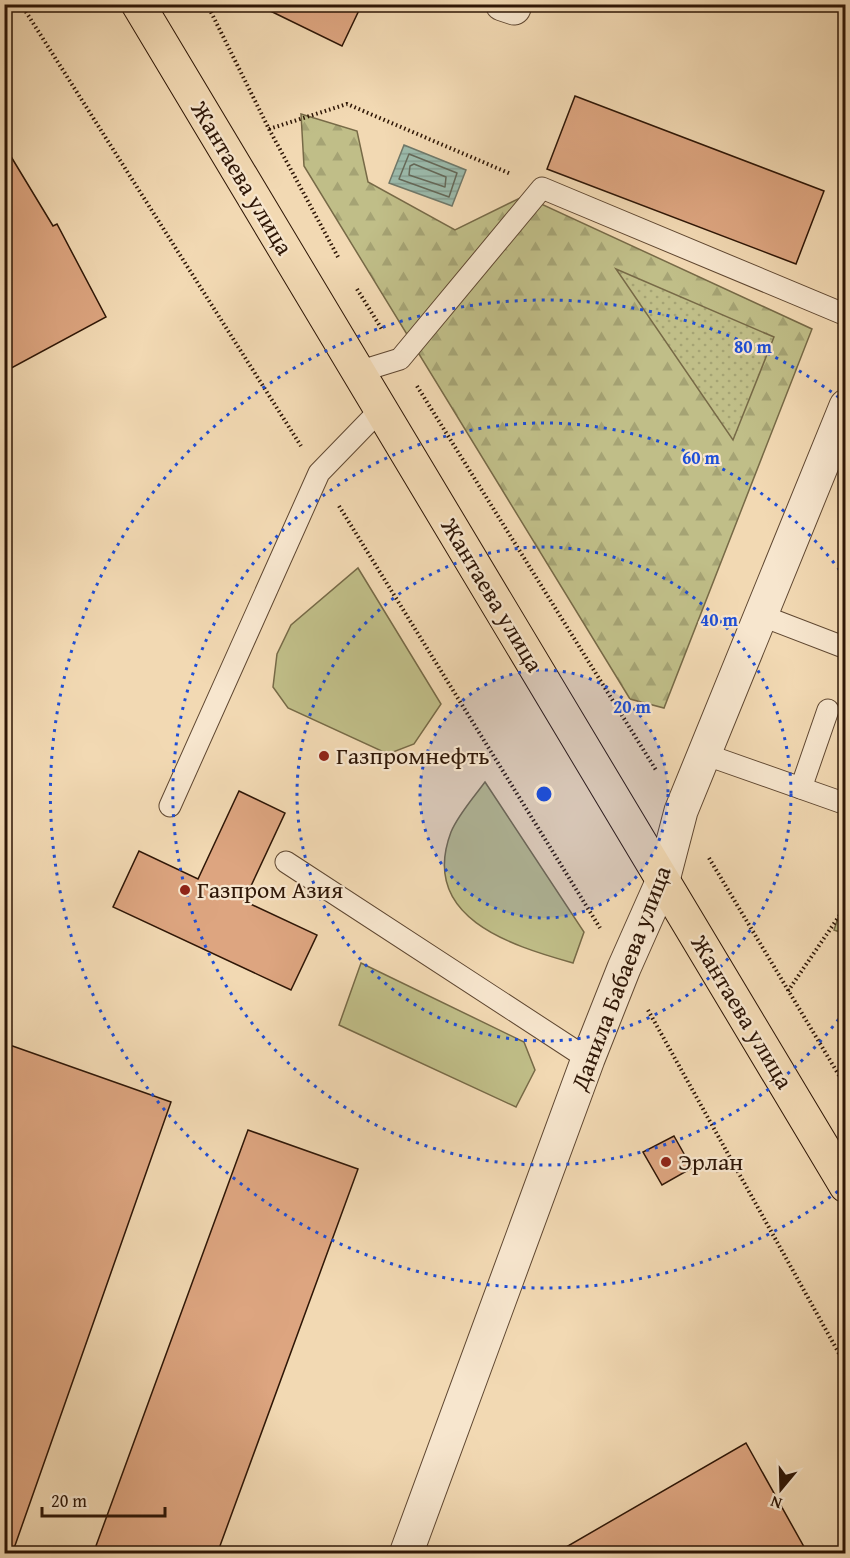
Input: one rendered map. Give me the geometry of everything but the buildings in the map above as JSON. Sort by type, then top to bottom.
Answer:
[{"type":"main road","name":"Жантаева улица","points":[[138,4],[846,1186]]},
{"type":"street","points":[[502,4],[514,8],[515,4]]},
{"type":"street","name":"Данила Бабаева улица","points":[[406,1554],[588,1059],[624,968],[663,880],[681,811],[846,406]]},
{"type":"lane","points":[[358,372],[400,359],[543,188],[846,315]]},
{"type":"lane","points":[[170,806],[319,473],[381,409]]},
{"type":"lane","points":[[760,615],[846,648]]},
{"type":"lane","points":[[801,788],[828,710]]},
{"type":"lane","points":[[704,754],[846,804]]},
{"type":"lane","points":[[286,862],[588,1059]]},
{"type":"path","points":[[21,4],[319,473],[624,968],[758,1204],[846,1366]]},
{"type":"path","points":[[207,4],[268,129],[341,263]]},
{"type":"path","points":[[268,129],[347,104],[543,188]]},
{"type":"path","points":[[356,287],[681,811],[846,1087]]},
{"type":"path","points":[[788,991],[846,906]]},
{"type":"green space","points":[[301,114],[357,131],[368,182],[455,230],[524,196],[812,329],[664,708],[630,699],[304,166]]},
{"type":"green space","points":[[616,269],[774,337],[733,440]]},
{"type":"green space","points":[[358,568],[441,704],[414,744],[388,754],[288,708],[273,687],[277,654],[291,625]]},
{"type":"green space","points":[[485,782],[584,932],[573,963],[522,947],[476,923],[459,906],[448,886],[444,861],[451,832]]},
{"type":"green space","points":[[845,897],[845,934],[834,930]]},
{"type":"green space","points":[[361,963],[524,1042],[535,1070],[516,1107],[339,1025]]},
{"type":"water","points":[[404,145],[466,170],[452,206],[389,183]]},
{"type":"place","name":"Газпромнефть","points":[[324,756]]},
{"type":"place","name":"Газпром Азия","points":[[185,890]]},
{"type":"place","name":"Эрлан","points":[[666,1162]]}]
